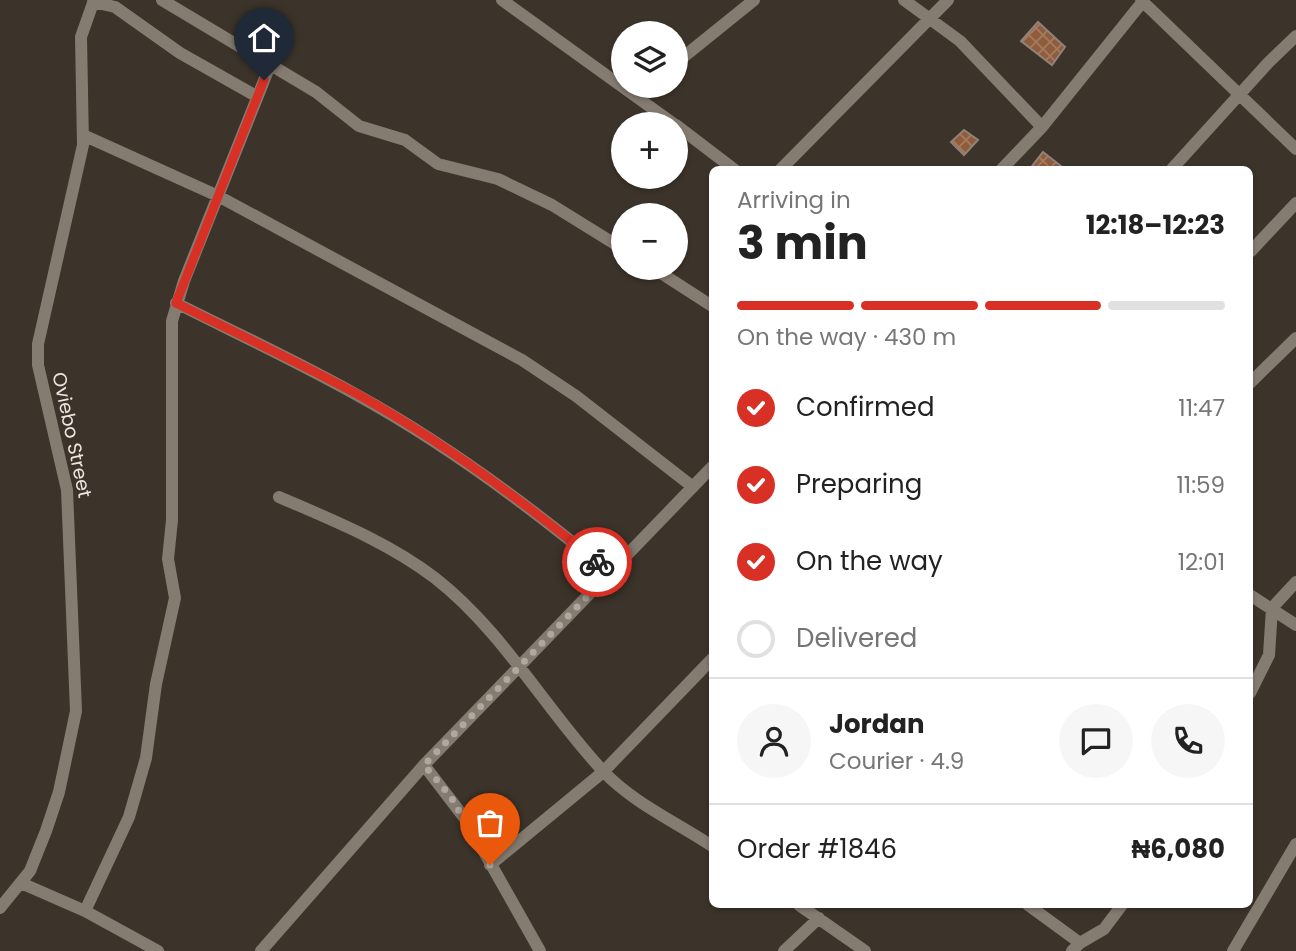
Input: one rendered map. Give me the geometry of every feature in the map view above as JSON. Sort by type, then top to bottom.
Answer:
[{"type":"street","points":[[162,0],[271,63],[316,92],[359,126],[405,140],[438,164],[498,179],[552,205],[611,242]]},
{"type":"street","points":[[502,0],[611,77]]},
{"type":"street","points":[[688,53],[754,0]]},
{"type":"street","points":[[904,0],[960,41],[1042,127]]},
{"type":"street","points":[[784,166],[948,0]]},
{"type":"street","points":[[93,1],[115,7],[180,53],[256,96]]},
{"type":"street","name":"Oviebo Street","points":[[0,908],[30,871],[59,793],[76,711],[67,490],[38,365],[38,344],[83,135],[81,37],[93,1]]},
{"type":"street","points":[[1006,166],[1042,127],[1142,1],[1296,149]]},
{"type":"street","points":[[1175,166],[1296,36]]},
{"type":"street","points":[[85,911],[129,817],[146,758],[156,684],[175,598],[168,559],[172,520],[172,321],[176,303],[271,63]]},
{"type":"street","points":[[640,98],[658,112]]},
{"type":"street","points":[[83,135],[218,195],[522,360],[576,396],[693,487]]},
{"type":"street","points":[[688,135],[730,166]]},
{"type":"street","points":[[1253,249],[1296,203]]},
{"type":"street","points":[[672,280],[709,304]]},
{"type":"street","points":[[176,303],[358,395],[441,446],[533,508],[610,573]]},
{"type":"street","points":[[1253,380],[1296,338]]},
{"type":"street","points":[[261,951],[424,765],[709,470]]},
{"type":"street","points":[[279,497],[346,526],[415,564],[437,580],[520,665],[603,772],[657,813],[709,841]]},
{"type":"street","points":[[1253,687],[1269,656],[1272,608],[1296,582]]},
{"type":"street","points":[[1253,597],[1296,625]]},
{"type":"street","points":[[490,865],[603,772],[709,662]]},
{"type":"street","points":[[424,765],[451,797],[540,951]]},
{"type":"street","points":[[1233,951],[1296,844]]},
{"type":"street","points":[[21,883],[85,911],[158,951]]},
{"type":"street","points":[[804,908],[864,951]]},
{"type":"street","points":[[1031,908],[1076,947],[1104,929],[1120,908]]},
{"type":"street","points":[[784,951],[819,918]]},
{"type":"building","points":[[1038,22],[1065,47],[1052,65],[1021,41]]},
{"type":"building","points":[[964,130],[978,140],[964,155],[951,142]]},
{"type":"building","points":[[1043,152],[1061,166],[1032,166]]},
{"type":"way so far","points":[[490,865],[451,797],[424,765],[610,573],[597,562]]},
{"type":"route","points":[[264,80],[176,303],[358,395],[441,446],[533,508],[597,562]]}]
